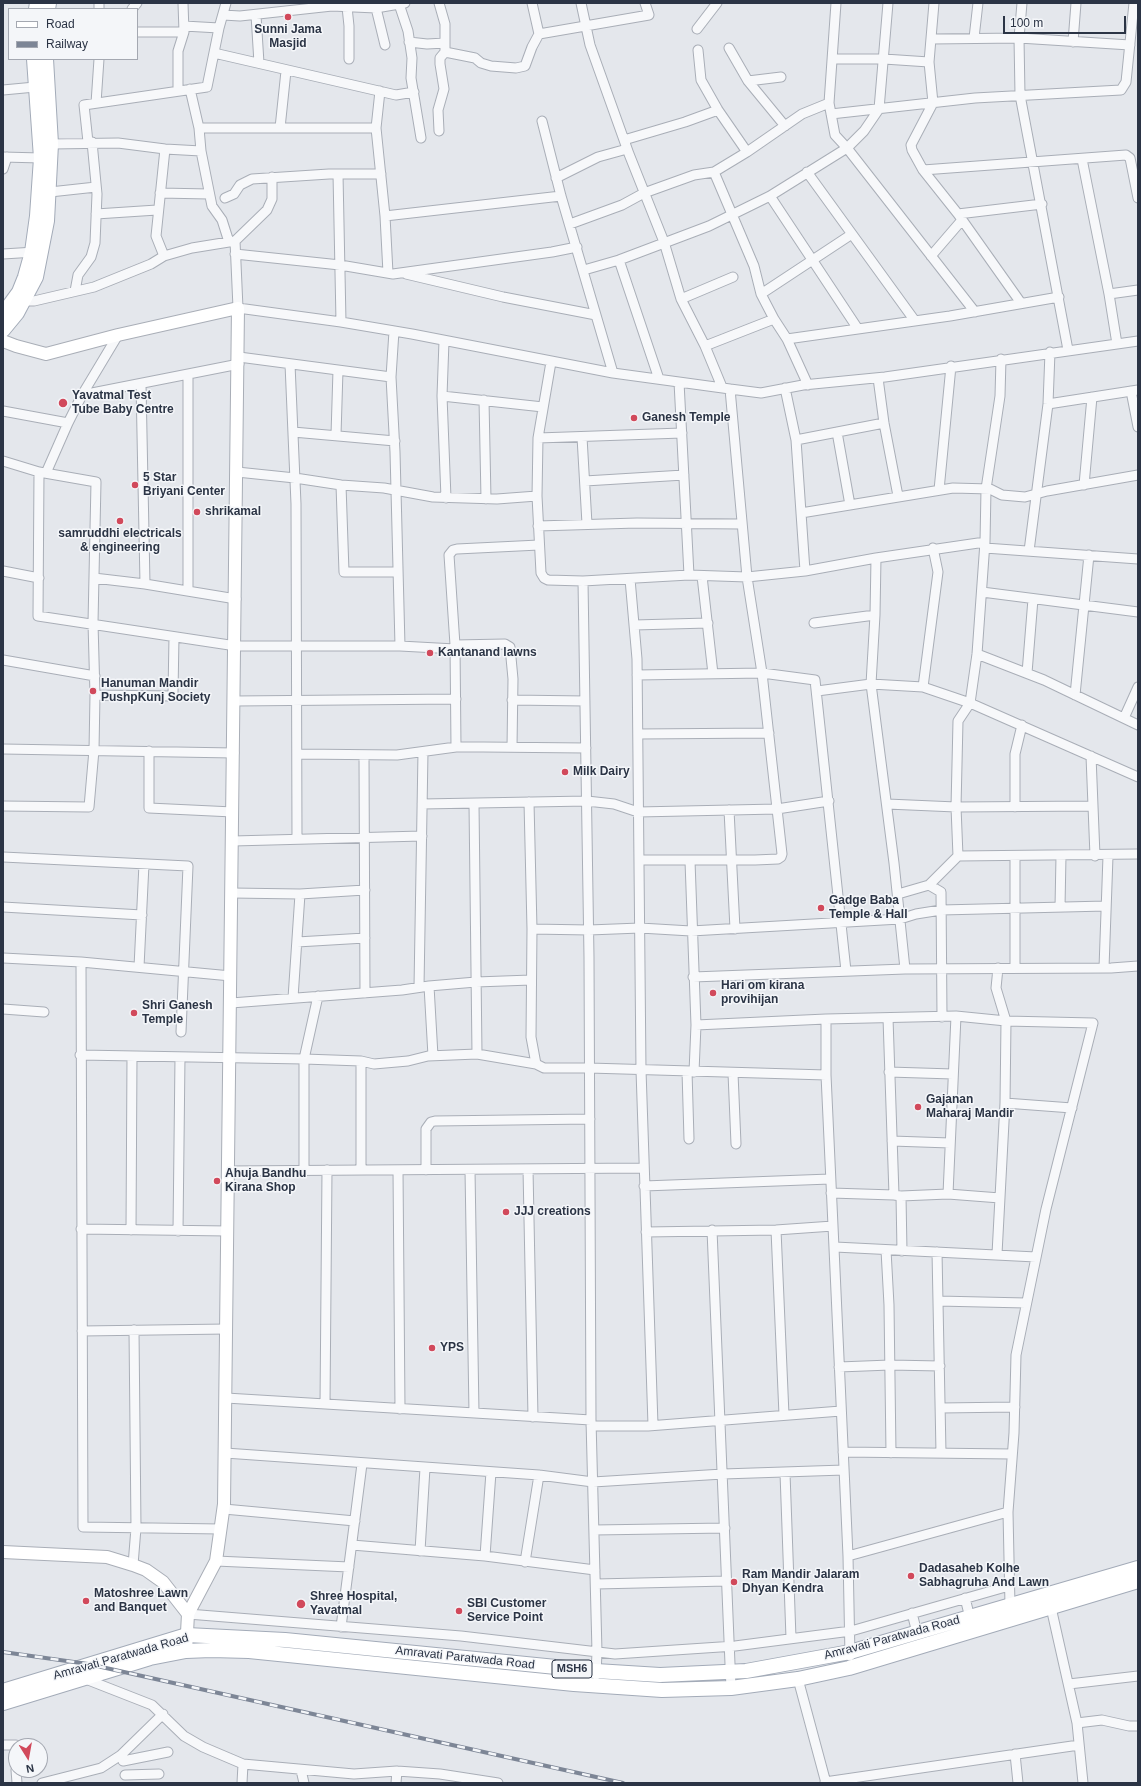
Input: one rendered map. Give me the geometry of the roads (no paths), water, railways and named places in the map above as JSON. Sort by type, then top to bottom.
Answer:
[{"type":"main road","points":[[3,330],[17,313],[36,277],[37,216],[41,158],[34,60]]},
{"type":"main road","points":[[3,314],[19,292],[37,252],[50,192],[51,144],[46,60]]},
{"type":"main road","name":"Amravati Paratwada Road","points":[[3,1691],[187,1635],[285,1640],[596,1678],[662,1690],[731,1688],[798,1679],[849,1668],[1138,1568]]},
{"type":"main road","name":"Amravati Paratwada Road","points":[[3,1703],[150,1658],[186,1651],[249,1651],[596,1678],[746,1671],[850,1652],[1010,1606],[1049,1600],[1138,1581]]},
{"type":"street","points":[[178,91],[178,51],[184,29],[183,3]]},
{"type":"street","points":[[75,291],[78,275],[91,257],[95,243],[96,187],[84,105],[207,87],[219,28],[226,3]]},
{"type":"street","points":[[439,131],[438,110],[444,86],[440,58],[445,47],[445,24],[440,3]]},
{"type":"street","points":[[409,42],[445,47],[475,58],[481,63],[491,66],[516,68],[525,66],[532,47],[539,34],[532,3]]},
{"type":"street","points":[[580,3],[590,45],[627,149],[664,242],[681,299],[726,388],[747,577],[762,673],[782,854],[778,859],[731,861],[639,860]]},
{"type":"street","points":[[539,34],[649,14],[645,3]]},
{"type":"street","points":[[697,28],[716,3]]},
{"type":"street","points":[[836,3],[829,103],[835,135],[847,148],[974,312]]},
{"type":"street","points":[[584,270],[618,260],[710,226],[770,196],[847,148],[864,131],[879,109],[888,3]]},
{"type":"street","points":[[934,3],[929,62],[933,103],[911,145],[912,150],[923,170],[960,217],[1021,304]]},
{"type":"street","points":[[974,38],[978,3]]},
{"type":"street","points":[[1022,3],[1019,38],[1020,95],[1042,204],[1068,350]]},
{"type":"street","points":[[1073,42],[1076,3]]},
{"type":"street","points":[[831,114],[1020,95],[1121,90],[1126,82],[1134,3]]},
{"type":"street","points":[[223,15],[240,16],[256,14],[273,8],[402,4],[408,32],[414,92],[421,138]]},
{"type":"street","points":[[346,5],[349,59]]},
{"type":"street","points":[[372,6],[385,45]]},
{"type":"street","points":[[256,14],[259,63]]},
{"type":"street","points":[[138,32],[219,28]]},
{"type":"street","points":[[931,40],[1019,38],[1130,45]]},
{"type":"street","points":[[729,48],[748,81],[785,126]]},
{"type":"street","points":[[698,50],[701,80],[718,110],[747,152]]},
{"type":"street","points":[[214,53],[259,63],[286,71],[396,95],[414,92]]},
{"type":"street","points":[[833,59],[884,59],[929,62]]},
{"type":"street","points":[[96,103],[99,60]]},
{"type":"street","points":[[280,128],[286,71]]},
{"type":"street","points":[[748,81],[781,77]]},
{"type":"street","points":[[3,90],[36,87]]},
{"type":"street","points":[[186,1651],[188,1614],[216,1562],[224,1509],[239,361],[236,254],[222,220],[212,206],[201,150],[199,128],[190,89]]},
{"type":"street","points":[[380,91],[376,128],[385,216],[388,273]]},
{"type":"street","points":[[570,224],[622,205],[644,193],[694,175],[714,172],[747,152],[802,114],[829,103]]},
{"type":"street","points":[[624,140],[685,122],[718,110]]},
{"type":"street","points":[[542,121],[561,196],[584,270],[613,373]]},
{"type":"street","points":[[199,128],[376,128]]},
{"type":"street","points":[[51,144],[90,142],[118,143],[165,149],[201,150]]},
{"type":"street","points":[[164,256],[156,236],[157,210],[165,149]]},
{"type":"street","points":[[556,178],[598,157],[627,149]]},
{"type":"street","points":[[3,169],[5,156],[41,158]]},
{"type":"street","points":[[923,170],[1128,156],[1138,198]]},
{"type":"street","points":[[1082,159],[1109,294],[1117,344]]},
{"type":"street","points":[[714,172],[754,266],[761,294],[774,319],[787,339],[808,385]]},
{"type":"street","points":[[807,172],[915,321]]},
{"type":"street","points":[[225,198],[234,194],[240,185],[252,178],[338,174],[380,174]]},
{"type":"street","points":[[338,174],[341,322]]},
{"type":"street","points":[[23,301],[57,296],[94,287],[151,264],[164,256],[192,248],[232,242],[267,210],[272,199],[272,177]]},
{"type":"street","points":[[50,192],[96,187]]},
{"type":"street","points":[[160,192],[209,194]]},
{"type":"street","points":[[385,216],[561,196]]},
{"type":"street","points":[[770,196],[858,329]]},
{"type":"street","points":[[931,256],[960,217],[1042,204]]},
{"type":"street","points":[[96,214],[157,210]]},
{"type":"street","points":[[761,294],[852,234]]},
{"type":"street","points":[[236,254],[340,265],[388,273],[401,273],[552,252],[577,247]]},
{"type":"street","points":[[3,254],[37,252]]},
{"type":"street","points":[[618,260],[659,379]]},
{"type":"street","points":[[401,273],[503,297],[596,315]]},
{"type":"street","points":[[681,299],[733,277]]},
{"type":"street","points":[[1109,294],[1138,290]]},
{"type":"street","points":[[787,339],[974,312],[1059,297]]},
{"type":"street","points":[[3,341],[46,354],[118,335],[238,308],[341,322],[613,373],[761,393],[785,388],[878,378],[951,366],[1138,341]]},
{"type":"street","points":[[705,346],[774,319]]},
{"type":"street","points":[[394,332],[391,377],[396,490],[400,646]]},
{"type":"street","points":[[118,335],[82,395],[43,473],[38,616],[93,623],[236,646],[455,647],[508,645],[511,651],[512,747]]},
{"type":"street","points":[[444,341],[442,396],[446,498]]},
{"type":"street","points":[[1029,551],[1048,404],[1050,352]]},
{"type":"street","points":[[958,856],[956,807],[958,721],[970,703],[978,654],[985,544],[986,489],[1000,396],[1001,359]]},
{"type":"street","points":[[82,395],[188,374],[239,361],[290,364],[391,377]]},
{"type":"street","points":[[551,362],[538,438],[537,496],[541,573],[544,578],[548,580],[583,581],[689,576],[747,577],[805,571],[933,548],[985,544],[1029,551],[1138,559]]},
{"type":"street","points":[[290,364],[295,478],[298,754],[297,839]]},
{"type":"street","points":[[939,490],[951,366]]},
{"type":"street","points":[[336,435],[338,370]]},
{"type":"street","points":[[188,374],[188,591]]},
{"type":"street","points":[[878,378],[884,423],[898,496]]},
{"type":"street","points":[[679,382],[689,576]]},
{"type":"street","points":[[141,384],[145,584]]},
{"type":"street","points":[[785,388],[796,440],[805,571]]},
{"type":"street","points":[[1048,404],[1134,390],[1138,426]]},
{"type":"street","points":[[442,396],[543,406]]},
{"type":"street","points":[[1084,485],[1092,397]]},
{"type":"street","points":[[484,400],[486,499]]},
{"type":"street","points":[[3,411],[68,423]]},
{"type":"street","points":[[796,440],[884,423]]},
{"type":"street","points":[[293,432],[394,441]]},
{"type":"street","points":[[837,432],[850,505]]},
{"type":"street","points":[[538,438],[682,433]]},
{"type":"street","points":[[582,436],[587,524]]},
{"type":"street","points":[[3,461],[43,473],[96,482],[93,623],[95,676],[94,750],[89,807],[3,806]]},
{"type":"street","points":[[237,472],[295,478],[341,485],[396,490],[433,497],[486,499],[537,496]]},
{"type":"street","points":[[585,481],[684,475]]},
{"type":"street","points":[[802,513],[953,488],[986,489],[1002,495],[1025,497],[1138,475]]},
{"type":"street","points":[[341,485],[344,572],[397,572]]},
{"type":"street","points":[[538,526],[587,524],[742,524]]},
{"type":"street","points":[[456,747],[455,647],[449,561],[451,552],[458,549],[539,544]]},
{"type":"street","points":[[923,687],[938,572],[933,548]]},
{"type":"street","points":[[1075,695],[1088,555]]},
{"type":"street","points":[[876,558],[875,615],[870,684],[887,804],[906,969]]},
{"type":"street","points":[[3,571],[39,578]]},
{"type":"street","points":[[702,576],[713,674]]},
{"type":"street","points":[[94,578],[145,584],[236,599]]},
{"type":"street","points":[[630,578],[637,675],[641,1070],[653,1425]]},
{"type":"street","points":[[583,581],[589,930],[591,1423],[596,1584],[596,1678]]},
{"type":"street","points":[[982,592],[1138,612]]},
{"type":"street","points":[[1027,673],[1033,599]]},
{"type":"street","points":[[814,623],[875,615]]},
{"type":"street","points":[[634,625],[708,623]]},
{"type":"street","points":[[95,695],[172,696],[174,637]]},
{"type":"street","points":[[978,654],[1027,673],[1138,725]]},
{"type":"street","points":[[3,660],[95,676]]},
{"type":"street","points":[[637,675],[762,673],[816,680],[846,971]]},
{"type":"street","points":[[817,691],[870,684],[923,687],[970,703],[1138,777]]},
{"type":"street","points":[[1124,718],[1138,687]]},
{"type":"street","points":[[235,701],[297,699],[456,699]]},
{"type":"street","points":[[512,700],[585,701]]},
{"type":"street","points":[[1015,807],[1015,754],[1022,725]]},
{"type":"street","points":[[638,734],[769,732]]},
{"type":"street","points":[[298,754],[364,756],[423,752],[456,747],[586,748]]},
{"type":"street","points":[[3,749],[234,753]]},
{"type":"street","points":[[149,751],[149,808],[233,812]]},
{"type":"street","points":[[419,988],[423,752]]},
{"type":"street","points":[[364,756],[366,993]]},
{"type":"street","points":[[1091,756],[1094,856]]},
{"type":"street","points":[[422,804],[587,801],[614,804],[638,812],[777,809],[829,802]]},
{"type":"street","points":[[529,802],[532,929],[531,1037],[536,1064]]},
{"type":"street","points":[[474,804],[477,1054]]},
{"type":"street","points":[[887,804],[956,807],[1093,806]]},
{"type":"street","points":[[729,810],[735,929]]},
{"type":"street","points":[[233,841],[422,836]]},
{"type":"street","points":[[898,894],[929,885],[958,856],[1108,856],[1138,854]]},
{"type":"street","points":[[1015,856],[1015,968]]},
{"type":"street","points":[[1060,907],[1061,856]]},
{"type":"street","points":[[1104,968],[1108,856]]},
{"type":"street","points":[[3,857],[188,866],[181,1032]]},
{"type":"street","points":[[689,1139],[691,1072],[696,1026],[691,931],[690,861]]},
{"type":"street","points":[[139,967],[144,864]]},
{"type":"street","points":[[929,885],[941,892],[940,968],[942,1016]]},
{"type":"street","points":[[232,893],[300,894],[365,890]]},
{"type":"street","points":[[293,998],[300,894]]},
{"type":"street","points":[[532,929],[589,930],[640,928],[691,931],[842,924],[900,919],[916,914],[941,910],[1106,906]]},
{"type":"street","points":[[3,907],[142,915]]},
{"type":"street","points":[[296,942],[365,938]]},
{"type":"street","points":[[3,958],[81,962],[231,976]]},
{"type":"street","points":[[81,962],[80,1055],[83,1527],[221,1529]]},
{"type":"street","points":[[693,977],[940,968],[1104,968],[1138,966]]},
{"type":"street","points":[[997,1254],[1005,1103],[1006,1021],[996,988],[998,968]]},
{"type":"street","points":[[231,1003],[366,993],[476,982],[531,980]]},
{"type":"street","points":[[429,986],[433,1056]]},
{"type":"street","points":[[304,1170],[304,1059],[318,996]]},
{"type":"street","points":[[3,1009],[44,1012]]},
{"type":"street","points":[[696,1026],[826,1019],[942,1016],[1006,1021],[1093,1023],[1036,1257],[1016,1355],[1015,1407],[1008,1512],[1010,1606]]},
{"type":"street","points":[[948,1194],[956,1016]]},
{"type":"street","points":[[888,1018],[892,1141],[902,1251]]},
{"type":"street","points":[[826,1019],[826,1075],[830,1179],[835,1247],[851,1631],[849,1668]]},
{"type":"street","points":[[80,1055],[304,1059],[362,1061],[374,1064],[388,1064],[433,1056],[477,1054],[536,1064],[544,1068],[826,1075]]},
{"type":"street","points":[[131,1230],[132,1056]]},
{"type":"street","points":[[178,1231],[180,1057]]},
{"type":"street","points":[[361,1170],[362,1061]]},
{"type":"street","points":[[890,1072],[953,1074]]},
{"type":"street","points":[[732,1073],[736,1144]]},
{"type":"street","points":[[1005,1103],[1072,1108]]},
{"type":"street","points":[[426,1170],[426,1129],[431,1122],[590,1119]]},
{"type":"street","points":[[892,1141],[950,1143]]},
{"type":"street","points":[[228,1171],[644,1168]]},
{"type":"street","points":[[528,1169],[533,1417]]},
{"type":"street","points":[[325,1404],[328,1170]]},
{"type":"street","points":[[398,1170],[400,1409]]},
{"type":"street","points":[[470,1170],[474,1413]]},
{"type":"street","points":[[644,1186],[830,1179]]},
{"type":"street","points":[[831,1194],[898,1196],[948,1194],[1000,1198]]},
{"type":"street","points":[[646,1232],[776,1230],[833,1226]]},
{"type":"street","points":[[81,1229],[228,1231]]},
{"type":"street","points":[[712,1230],[724,1474],[731,1688]]},
{"type":"street","points":[[776,1230],[784,1415]]},
{"type":"street","points":[[835,1247],[1036,1257]]},
{"type":"street","points":[[886,1250],[892,1453]]},
{"type":"street","points":[[937,1252],[942,1408],[941,1453]]},
{"type":"street","points":[[938,1301],[1026,1303]]},
{"type":"street","points":[[82,1331],[227,1329]]},
{"type":"street","points":[[133,1565],[136,1528],[134,1330]]},
{"type":"street","points":[[839,1367],[890,1365],[940,1366]]},
{"type":"street","points":[[226,1398],[533,1417],[591,1423],[653,1425],[841,1411]]},
{"type":"street","points":[[942,1408],[1015,1407]]},
{"type":"street","points":[[843,1452],[1012,1454]]},
{"type":"street","points":[[225,1453],[362,1464],[539,1475],[593,1482],[724,1474],[844,1470]]},
{"type":"street","points":[[341,1627],[362,1464]]},
{"type":"street","points":[[420,1551],[425,1468]]},
{"type":"street","points":[[485,1556],[491,1472]]},
{"type":"street","points":[[785,1473],[791,1638]]},
{"type":"street","points":[[526,1562],[539,1475]]},
{"type":"street","points":[[224,1509],[355,1521]]},
{"type":"street","points":[[848,1556],[1008,1512]]},
{"type":"street","points":[[594,1530],[725,1528]]},
{"type":"street","points":[[352,1545],[485,1556],[595,1570]]},
{"type":"street","points":[[3,1552],[107,1557],[133,1565],[146,1570],[162,1582],[188,1614],[461,1636],[615,1654],[730,1646],[851,1631],[1009,1586]]},
{"type":"street","points":[[216,1562],[349,1567]]},
{"type":"street","points":[[596,1584],[727,1581]]},
{"type":"street","points":[[965,1598],[970,1618]]},
{"type":"street","points":[[1049,1600],[1070,1684],[1077,1723],[1083,1783]]},
{"type":"street","points":[[912,1613],[917,1633]]},
{"type":"street","points":[[68,1671],[97,1685],[152,1705],[184,1736],[203,1747],[243,1764],[354,1774],[397,1771],[433,1773],[494,1783]]},
{"type":"street","points":[[1070,1684],[1138,1676]]},
{"type":"street","points":[[798,1679],[826,1782],[1079,1745]]},
{"type":"street","points":[[122,1758],[163,1714]]},
{"type":"street","points":[[1077,1723],[1102,1720],[1130,1726],[1138,1726]]},
{"type":"street","points":[[46,1782],[100,1768],[122,1758],[168,1752]]},
{"type":"street","points":[[1015,1754],[1018,1783]]},
{"type":"street","points":[[122,1758],[126,1779],[159,1774]]},
{"type":"street","points":[[242,1783],[243,1764]]},
{"type":"street","points":[[301,1770],[304,1783]]},
{"type":"street","points":[[396,1783],[397,1771]]},
{"type":"street","points":[[433,1773],[436,1783]]},
{"type":"street","points":[[354,1774],[358,1783]]},
{"type":"railway","points":[[3,1652],[88,1664],[623,1783]]},
{"type":"place","name":"Sunni Jama Masjid","points":[[288,17]]},
{"type":"place","name":"Yavatmal Test Tube Baby Centre","points":[[63,403]]},
{"type":"place","name":"Ganesh Temple","points":[[634,418]]},
{"type":"place","name":"5 Star Briyani Center","points":[[135,485]]},
{"type":"place","name":"shrikamal","points":[[197,512]]},
{"type":"place","name":"samruddhi electricals & engineering","points":[[120,521]]},
{"type":"place","name":"Kantanand lawns","points":[[430,653]]},
{"type":"place","name":"Hanuman Mandir PushpKunj Society","points":[[93,691]]},
{"type":"place","name":"Milk Dairy","points":[[565,772]]},
{"type":"place","name":"Gadge Baba Temple & Hall","points":[[821,908]]},
{"type":"place","name":"Hari om kirana provihijan","points":[[713,993]]},
{"type":"place","name":"Shri Ganesh Temple","points":[[134,1013]]},
{"type":"place","name":"Gajanan Maharaj Mandir","points":[[918,1107]]},
{"type":"place","name":"Ahuja Bandhu Kirana Shop","points":[[217,1181]]},
{"type":"place","name":"JJJ creations","points":[[506,1212]]},
{"type":"place","name":"YPS","points":[[432,1348]]},
{"type":"place","name":"Dadasaheb Kolhe Sabhagruha And Lawn","points":[[911,1576]]},
{"type":"place","name":"Ram Mandir Jalaram Dhyan Kendra","points":[[734,1582]]},
{"type":"place","name":"Matoshree Lawn and Banquet","points":[[86,1601]]},
{"type":"place","name":"Shree Hospital, Yavatmal","points":[[301,1604]]},
{"type":"place","name":"SBI Customer Service Point","points":[[459,1611]]}]
